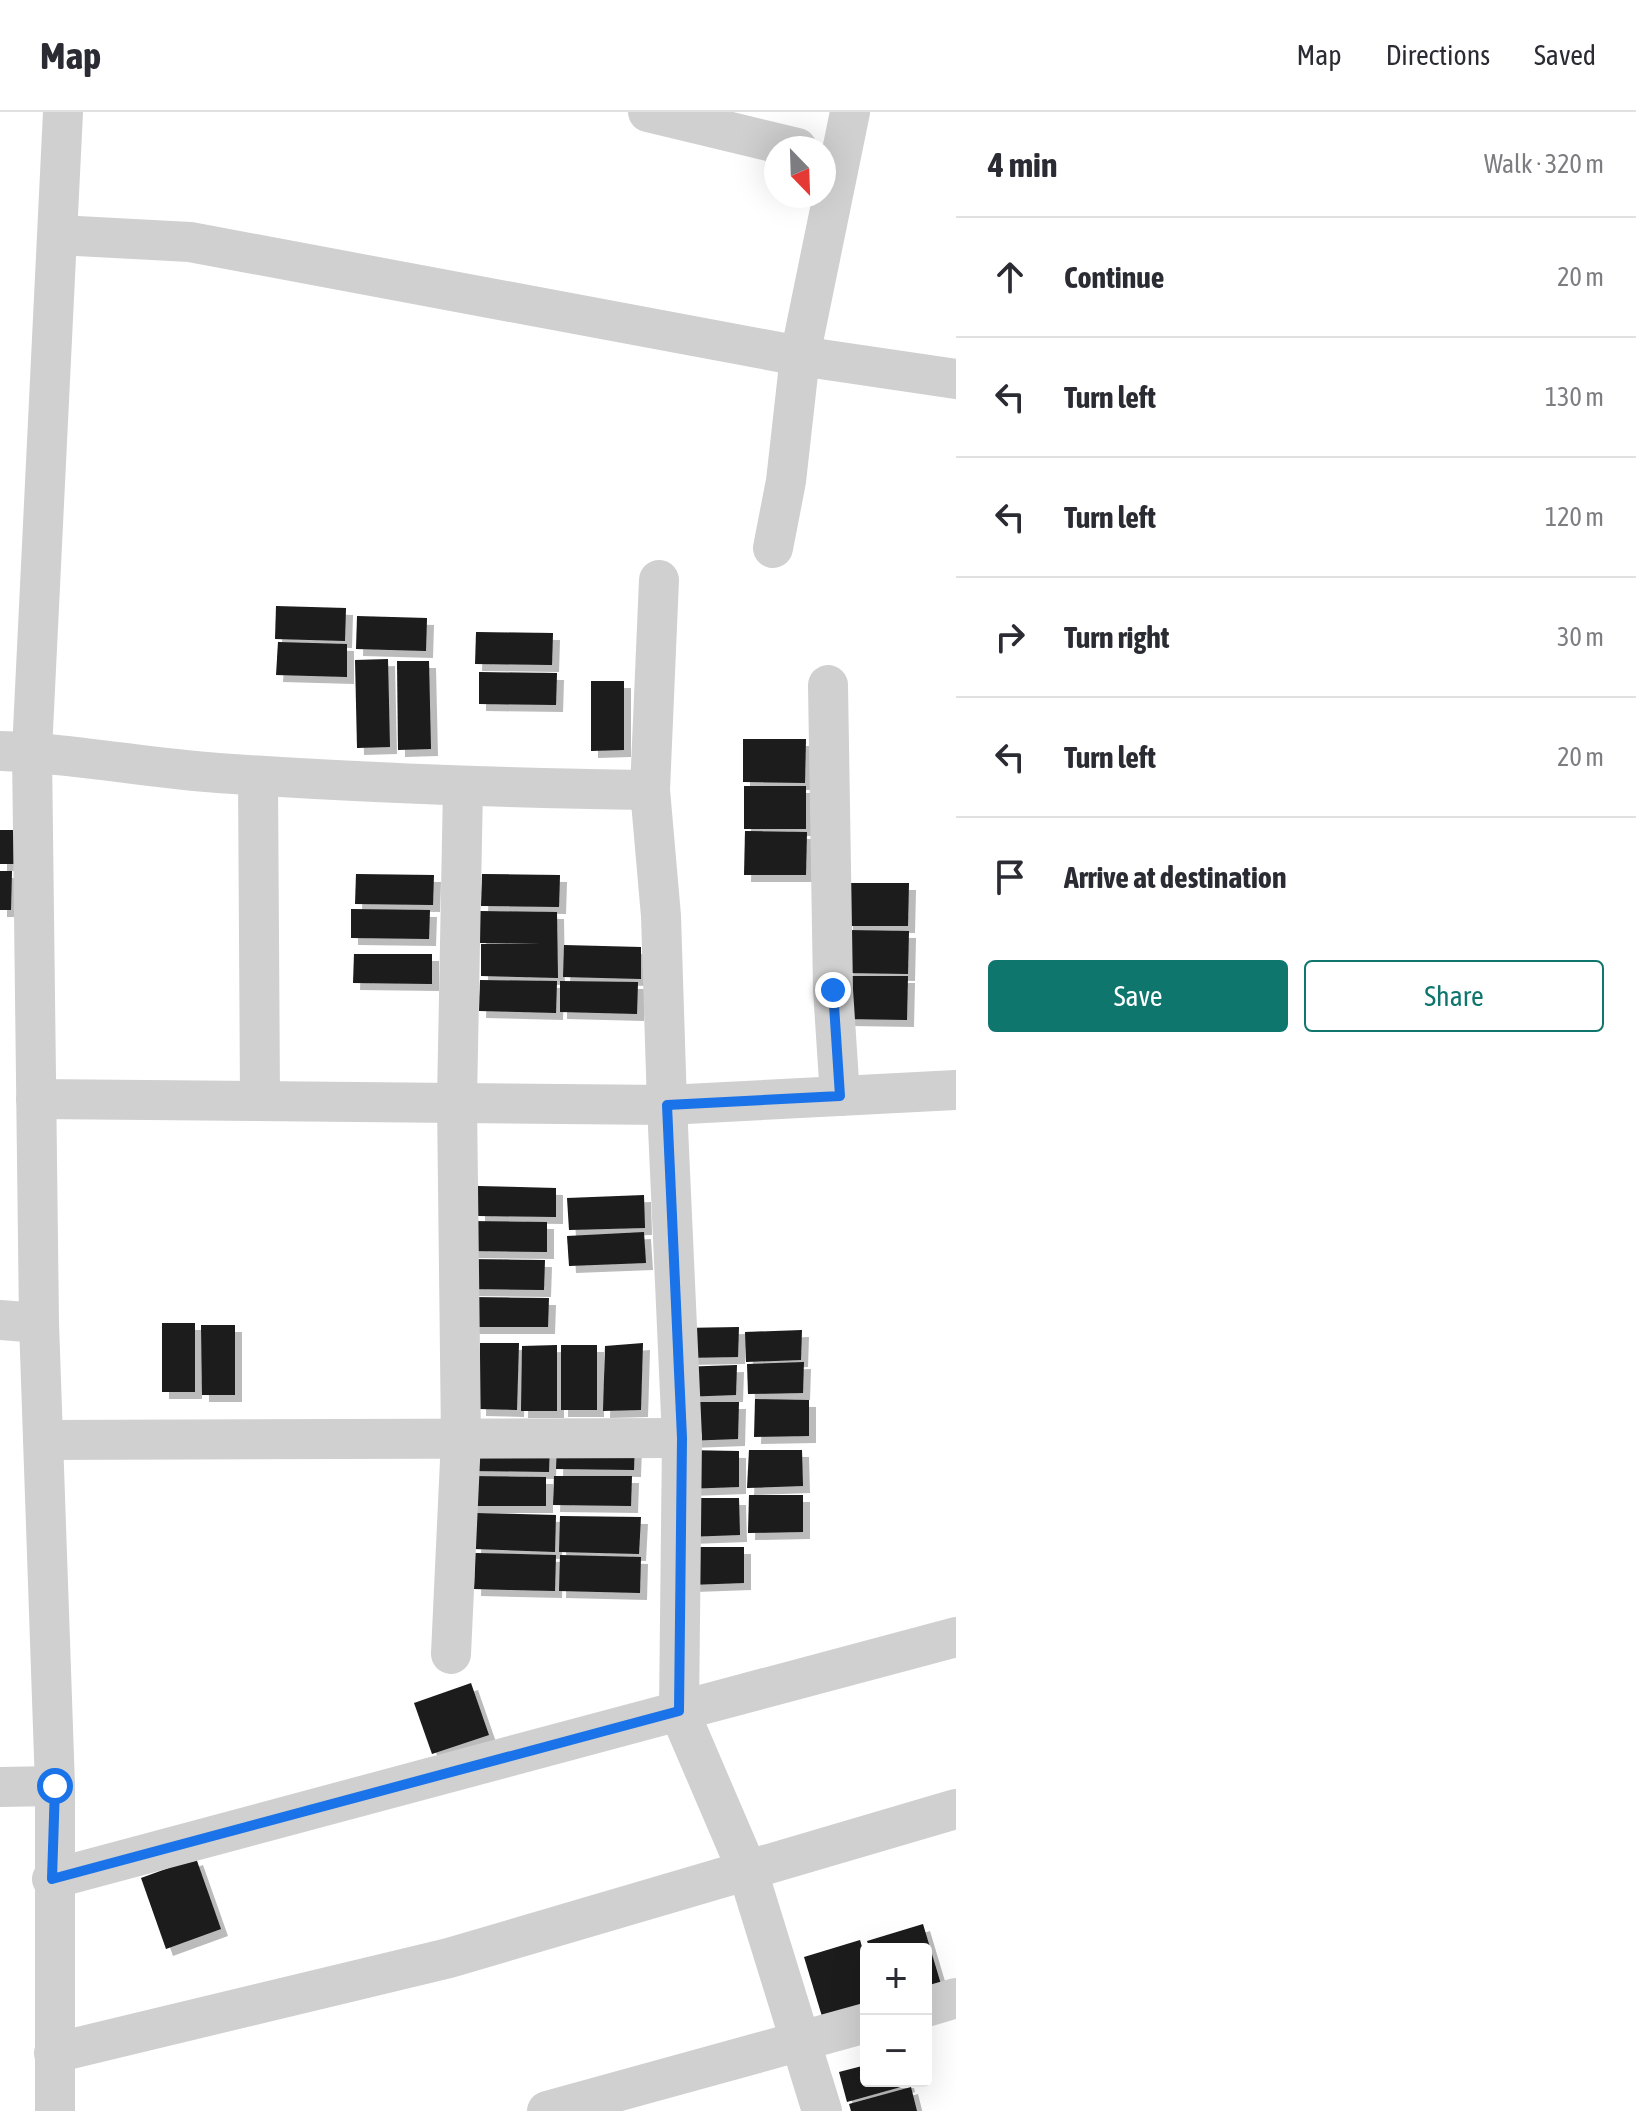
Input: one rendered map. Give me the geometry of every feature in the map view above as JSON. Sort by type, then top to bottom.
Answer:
[{"type":"street","points":[[55,2111],[52,1879],[55,1786],[43,1440],[19,1322],[36,1099],[16,751],[58,235],[63,112]]},
{"type":"street","points":[[648,112],[764,140]]},
{"type":"street","points":[[836,146],[850,112]]},
{"type":"street","points":[[773,548],[786,481],[800,356],[824,208]]},
{"type":"street","points":[[58,235],[190,242],[800,356],[956,379]]},
{"type":"street","points":[[659,580],[650,790],[661,916],[682,1438],[679,1711],[748,1872],[822,2111]]},
{"type":"street","points":[[828,685],[833,990],[840,1096]]},
{"type":"street","points":[[16,751],[258,776],[463,787],[650,790]]},
{"type":"street","points":[[258,776],[260,1098]]},
{"type":"street","points":[[451,1654],[461,1439],[457,1101],[463,787]]},
{"type":"street","points":[[36,1099],[260,1098],[667,1105],[956,1090]]},
{"type":"street","points":[[43,1440],[682,1438]]},
{"type":"street","points":[[52,1879],[956,1637]]},
{"type":"street","points":[[0,1787],[55,1786]]},
{"type":"street","points":[[54,2053],[449,1958],[956,1809]]},
{"type":"street","points":[[932,2005],[956,1998]]},
{"type":"street","points":[[547,2111],[860,2025]]},
{"type":"building","points":[[276,606],[346,608],[345,641],[275,639]]},
{"type":"building","points":[[357,616],[427,618],[426,651],[356,649]]},
{"type":"building","points":[[476,632],[553,633],[552,665],[475,664]]},
{"type":"building","points":[[278,642],[347,644],[347,677],[276,675]]},
{"type":"building","points":[[388,659],[390,747],[357,748],[355,660]]},
{"type":"building","points":[[397,661],[429,661],[431,749],[398,750]]},
{"type":"building","points":[[479,672],[557,673],[556,705],[479,704]]},
{"type":"building","points":[[591,681],[624,681],[624,750],[591,751]]},
{"type":"building","points":[[743,739],[806,739],[805,783],[743,782]]},
{"type":"building","points":[[744,786],[806,786],[806,829],[744,829]]},
{"type":"building","points":[[0,830],[14,830],[14,864],[0,864]]},
{"type":"building","points":[[745,831],[807,832],[806,875],[744,875]]},
{"type":"building","points":[[0,871],[12,871],[11,910],[0,910]]},
{"type":"building","points":[[356,874],[434,875],[433,905],[355,904]]},
{"type":"building","points":[[482,874],[560,875],[559,907],[481,906]]},
{"type":"building","points":[[846,883],[909,883],[908,926],[846,926]]},
{"type":"building","points":[[351,909],[430,910],[429,939],[351,938]]},
{"type":"building","points":[[480,911],[557,912],[558,978],[481,976],[481,944],[543,944],[479,943]]},
{"type":"building","points":[[847,930],[909,931],[908,974],[846,973]]},
{"type":"building","points":[[564,945],[641,947],[641,979],[563,977]]},
{"type":"building","points":[[354,954],[432,954],[432,984],[353,983]]},
{"type":"building","points":[[846,976],[908,976],[907,1020],[845,1019]]},
{"type":"building","points":[[480,980],[557,981],[556,1013],[479,1011]]},
{"type":"building","points":[[560,981],[638,982],[637,1014],[560,1012]]},
{"type":"building","points":[[478,1186],[556,1188],[556,1217],[478,1216]]},
{"type":"building","points":[[644,1195],[645,1228],[569,1230],[567,1198]]},
{"type":"building","points":[[469,1221],[547,1222],[547,1252],[469,1251]]},
{"type":"building","points":[[644,1232],[646,1263],[569,1266],[567,1236]]},
{"type":"building","points":[[466,1259],[545,1260],[544,1290],[466,1289]]},
{"type":"building","points":[[470,1297],[549,1298],[548,1327],[470,1327]]},
{"type":"building","points":[[162,1323],[195,1323],[195,1392],[162,1392]]},
{"type":"building","points":[[201,1325],[235,1325],[235,1395],[202,1395]]},
{"type":"building","points":[[739,1327],[738,1357],[683,1358],[681,1328]]},
{"type":"building","points":[[802,1330],[801,1360],[746,1362],[745,1332]]},
{"type":"building","points":[[480,1343],[519,1343],[517,1410],[479,1409]]},
{"type":"building","points":[[643,1343],[641,1410],[603,1411],[605,1346]]},
{"type":"building","points":[[557,1345],[557,1411],[521,1411],[522,1346]]},
{"type":"building","points":[[561,1345],[597,1345],[597,1410],[561,1410]]},
{"type":"building","points":[[804,1362],[803,1393],[748,1394],[747,1364]]},
{"type":"building","points":[[737,1365],[736,1395],[681,1397],[679,1367]]},
{"type":"building","points":[[755,1399],[809,1400],[809,1436],[754,1437]]},
{"type":"building","points":[[685,1402],[739,1402],[738,1439],[684,1441]]},
{"type":"building","points":[[557,1440],[635,1441],[634,1470],[556,1469]]},
{"type":"building","points":[[472,1441],[550,1443],[549,1472],[472,1471]]},
{"type":"building","points":[[685,1450],[739,1451],[739,1487],[684,1489]]},
{"type":"building","points":[[749,1450],[802,1450],[803,1486],[747,1488]]},
{"type":"building","points":[[468,1476],[546,1477],[546,1506],[468,1506]]},
{"type":"building","points":[[554,1476],[632,1476],[631,1506],[553,1505]]},
{"type":"building","points":[[749,1495],[803,1495],[803,1532],[748,1533]]},
{"type":"building","points":[[686,1498],[739,1498],[740,1535],[685,1537]]},
{"type":"building","points":[[475,1513],[556,1515],[555,1552],[474,1549]]},
{"type":"building","points":[[560,1516],[641,1517],[639,1554],[559,1552]]},
{"type":"building","points":[[690,1547],[744,1547],[744,1583],[689,1585]]},
{"type":"building","points":[[475,1553],[556,1555],[555,1591],[474,1589]]},
{"type":"building","points":[[560,1555],[641,1557],[640,1593],[559,1591]]},
{"type":"building","points":[[471,1683],[489,1735],[432,1754],[414,1703]]},
{"type":"building","points":[[196,1858],[221,1929],[166,1949],[141,1878]]},
{"type":"building","points":[[923,1924],[929,1943],[868,1943]]},
{"type":"building","points":[[860,1940],[860,2013],[824,2023],[804,1957]]},
{"type":"building","points":[[932,1954],[943,1991],[932,1994]]},
{"type":"building","points":[[860,2067],[860,2087],[901,2087],[847,2102],[839,2072]]},
{"type":"building","points":[[911,2087],[917,2111],[851,2111],[849,2104]]},
{"type":"route","points":[[55,1786],[52,1879],[679,1711],[682,1438],[667,1105],[840,1096],[833,990]]}]
